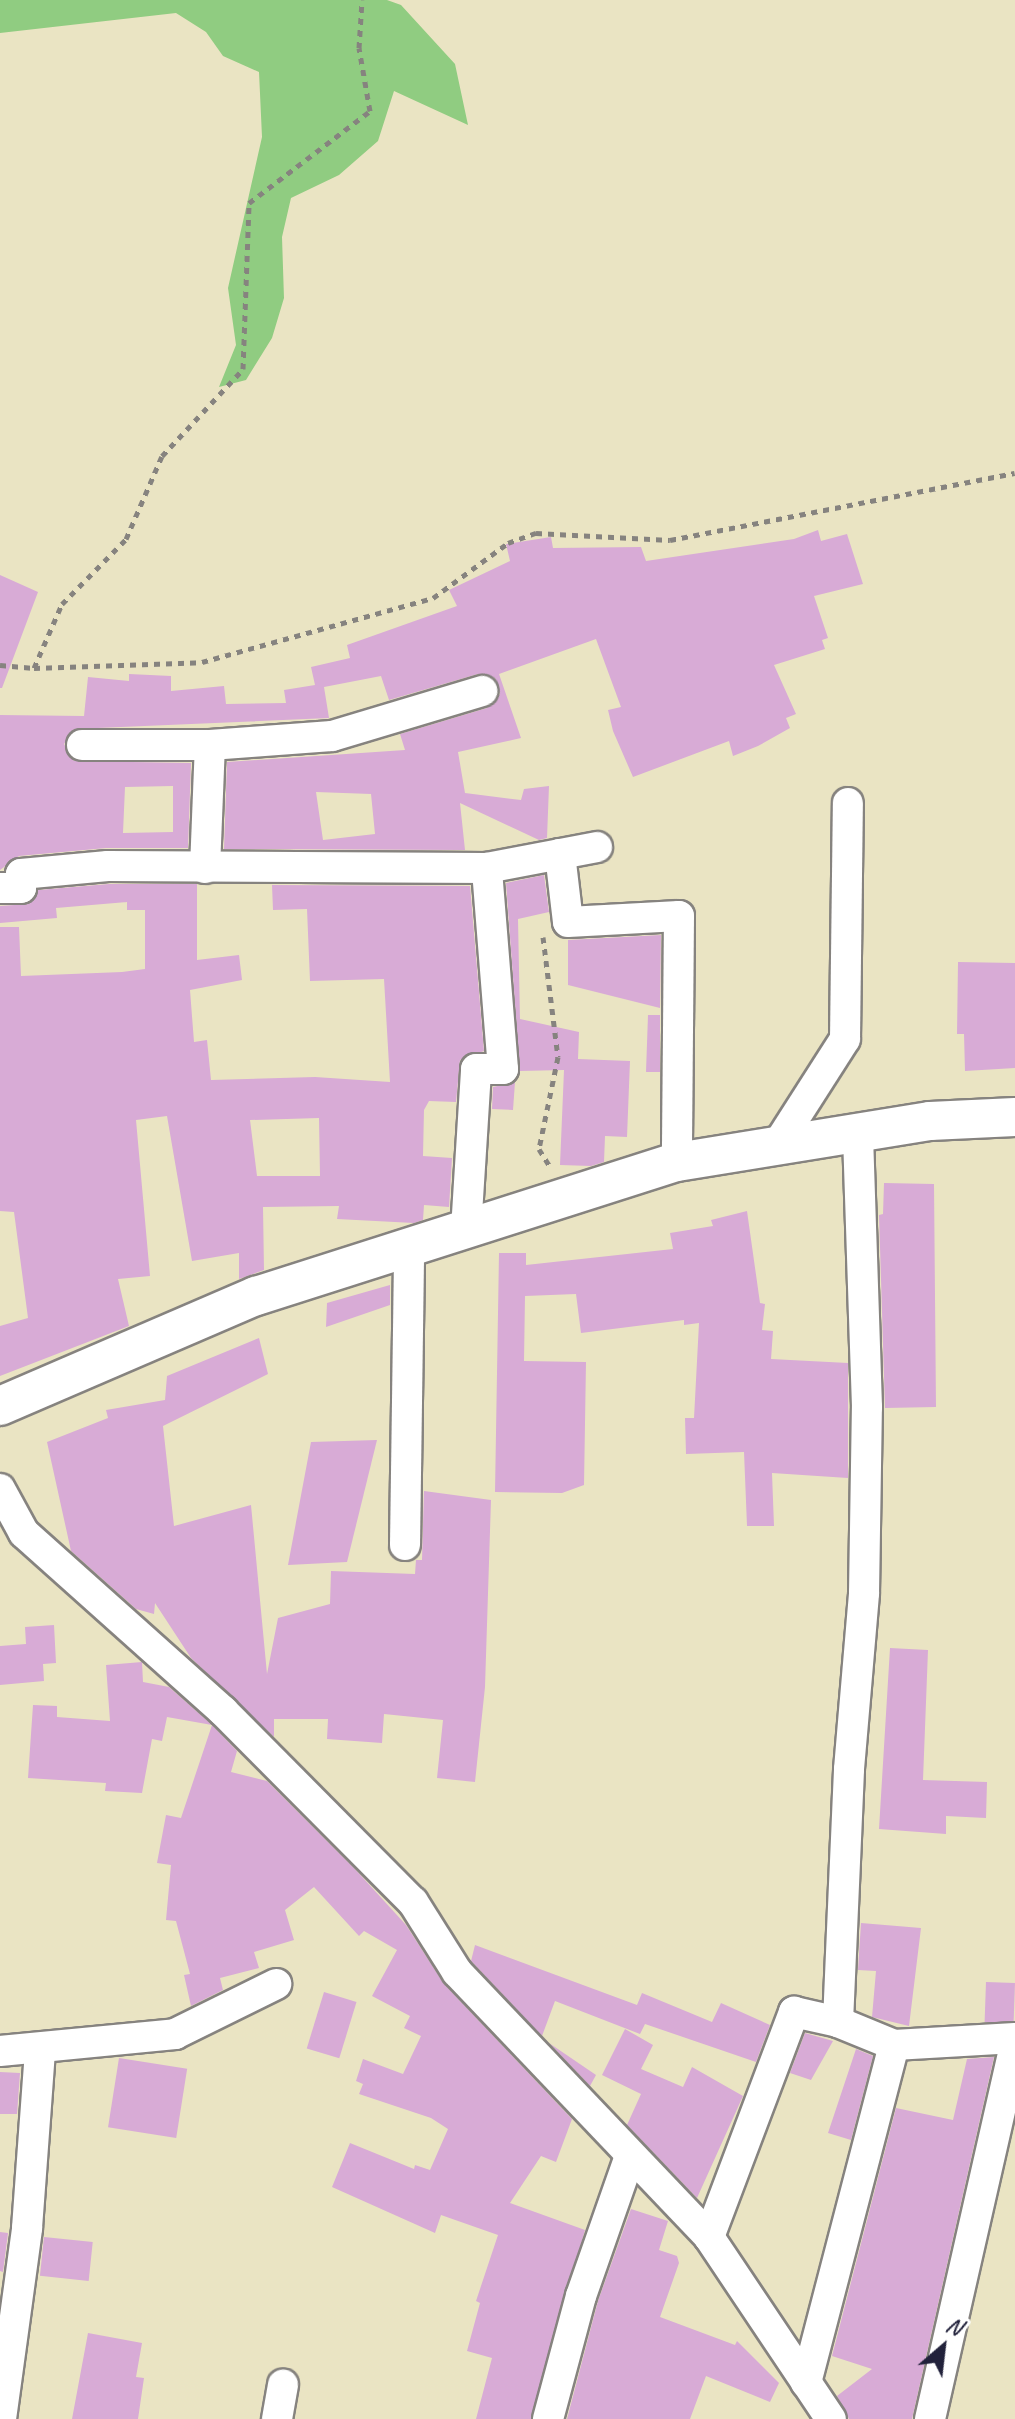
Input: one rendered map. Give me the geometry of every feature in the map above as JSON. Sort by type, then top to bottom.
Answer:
[{"type":"main road","points":[[0,1406],[256,1296],[677,1162],[930,1121],[1015,1117]]},
{"type":"street","points":[[82,745],[210,745],[332,736],[482,691]]},
{"type":"street","points":[[205,868],[210,745]]},
{"type":"street","points":[[783,1136],[845,1039],[848,803]]},
{"type":"street","points":[[0,888],[21,888],[21,874],[108,866],[487,868],[597,847]]},
{"type":"street","points":[[560,854],[568,922],[679,916],[677,1162]]},
{"type":"street","points":[[466,1230],[476,1069],[503,1069],[487,868]]},
{"type":"street","points":[[838,2022],[849,1769],[864,1578],[867,1407],[858,1133]]},
{"type":"street","points":[[405,1545],[409,1247]]},
{"type":"street","points":[[0,1489],[24,1533],[223,1711],[413,1902],[457,1972],[709,2237],[831,2419]]},
{"type":"street","points":[[0,2051],[175,2034],[276,1984]]},
{"type":"street","points":[[709,2237],[794,2012],[838,2022],[894,2045],[1015,2041],[930,2419]]},
{"type":"street","points":[[806,2383],[894,2045]]},
{"type":"street","points":[[1,2419],[27,2228],[40,2049]]},
{"type":"street","points":[[548,2419],[581,2296],[630,2156]]},
{"type":"street","points":[[277,2419],[283,2385]]},
{"type":"path","points":[[34,668],[62,604],[126,539],[162,456],[243,369],[249,203],[370,111],[359,48],[362,0]]},
{"type":"path","points":[[0,665],[34,668],[202,662],[334,628],[433,598],[508,543],[536,533],[670,540],[1015,473]]},
{"type":"path","points":[[542,928],[558,1057],[539,1149],[570,1197]]},
{"type":"green space","points":[[0,0],[387,0],[401,5],[455,64],[468,125],[394,91],[378,141],[339,175],[291,198],[282,237],[284,298],[272,338],[246,380],[219,387],[236,345],[228,288],[262,137],[259,72],[223,56],[206,32],[176,13],[0,33]]},
{"type":"building","points":[[818,530],[821,541],[847,534],[863,584],[814,596],[828,638],[822,640],[825,649],[774,665],[796,714],[786,718],[790,728],[758,746],[733,756],[729,741],[633,777],[613,731],[608,710],[621,707],[596,639],[499,674],[521,738],[458,752],[465,793],[521,800],[524,789],[549,786],[547,838],[539,840],[460,803],[465,850],[224,849],[227,762],[405,750],[400,734],[487,708],[500,694],[495,678],[478,674],[389,700],[381,676],[324,687],[329,718],[74,729],[64,744],[74,761],[191,763],[188,848],[106,848],[19,856],[0,870],[0,715],[84,716],[88,677],[129,681],[129,674],[171,676],[171,691],[224,686],[226,704],[286,703],[284,690],[315,685],[311,667],[350,658],[347,645],[457,606],[449,590],[510,561],[506,544],[551,537],[553,548],[641,547],[646,561],[794,539]],"holes":[[[173,786],[173,832],[123,833],[125,787]],[[316,792],[371,794],[375,834],[323,840]]]},
{"type":"building","points":[[0,575],[38,592],[2,688],[0,688]]},
{"type":"building","points":[[544,875],[549,912],[518,919],[520,1019],[579,1032],[578,1059],[630,1061],[627,1137],[605,1136],[604,1162],[591,1166],[560,1165],[564,1070],[520,1071],[506,883]]},
{"type":"building","points":[[109,884],[197,884],[197,960],[239,955],[242,980],[190,990],[194,1042],[207,1040],[211,1080],[315,1077],[390,1082],[384,979],[310,981],[307,909],[273,910],[272,885],[470,886],[484,1051],[460,1060],[456,1102],[429,1101],[424,1110],[423,1156],[452,1158],[449,1207],[424,1205],[423,1220],[414,1223],[337,1219],[339,1206],[263,1207],[264,1270],[239,1279],[239,1253],[192,1261],[167,1116],[136,1120],[150,1276],[118,1279],[129,1326],[0,1376],[0,1326],[28,1318],[14,1212],[0,1211],[0,927],[19,927],[21,976],[145,969],[145,910],[127,910],[127,902],[56,908],[57,918],[0,923],[0,906],[29,904],[38,890]],"holes":[[[319,1118],[320,1176],[257,1176],[250,1120]]]},
{"type":"building","points":[[661,935],[660,1008],[568,985],[568,940]]},
{"type":"building","points":[[958,962],[1015,963],[1015,1068],[965,1071],[964,1034],[957,1034]]},
{"type":"building","points":[[648,1015],[660,1015],[660,1072],[646,1072]]},
{"type":"building","points":[[515,1082],[513,1110],[492,1109],[493,1087]]},
{"type":"building","points":[[884,1183],[934,1184],[936,1407],[885,1408],[879,1215],[883,1214]]},
{"type":"building","points":[[747,1211],[760,1303],[765,1304],[762,1330],[773,1331],[771,1359],[848,1363],[848,1478],[772,1473],[774,1526],[747,1526],[744,1452],[686,1454],[685,1418],[694,1418],[699,1323],[684,1325],[684,1320],[581,1333],[576,1294],[525,1296],[524,1361],[586,1362],[584,1485],[562,1493],[495,1492],[499,1253],[526,1253],[526,1265],[673,1249],[670,1233],[713,1226],[711,1220]]},
{"type":"building","points":[[390,1285],[390,1305],[326,1327],[327,1303]]},
{"type":"building","points":[[259,1338],[268,1374],[163,1426],[174,1526],[251,1505],[267,1674],[278,1618],[330,1604],[331,1571],[415,1574],[416,1560],[422,1560],[424,1491],[491,1500],[485,1687],[475,1782],[437,1778],[443,1720],[384,1714],[382,1743],[327,1739],[328,1719],[274,1719],[274,1737],[191,1658],[155,1603],[154,1614],[136,1609],[71,1551],[47,1442],[108,1418],[106,1410],[165,1400],[167,1376]]},
{"type":"building","points":[[377,1440],[347,1562],[288,1565],[311,1442]]},
{"type":"building","points":[[54,1625],[56,1663],[43,1664],[44,1681],[0,1685],[0,1646],[26,1644],[25,1627]]},
{"type":"building","points":[[890,1648],[928,1650],[923,1780],[987,1782],[986,1818],[946,1816],[946,1834],[879,1829]]},
{"type":"building","points":[[142,1662],[143,1682],[169,1687],[212,1725],[167,1717],[162,1741],[152,1739],[142,1793],[105,1791],[106,1783],[28,1778],[33,1705],[57,1706],[57,1717],[110,1721],[106,1665]]},
{"type":"building","points":[[212,1725],[237,1751],[231,1772],[267,1781],[354,1868],[406,1925],[444,1984],[572,2119],[556,2162],[541,2156],[510,2203],[585,2230],[531,2419],[476,2419],[492,2358],[467,2351],[480,2303],[476,2301],[498,2235],[441,2215],[435,2233],[332,2187],[350,2143],[414,2169],[415,2165],[430,2170],[448,2129],[431,2118],[359,2094],[363,2084],[356,2081],[363,2059],[403,2074],[421,2036],[404,2028],[410,2016],[372,1996],[397,1950],[364,1931],[359,1936],[314,1887],[285,1910],[294,1940],[254,1952],[259,1968],[220,1978],[223,1990],[191,2006],[184,1975],[190,1974],[176,1921],[166,1920],[171,1865],[157,1863],[166,1815],[181,1818]]},
{"type":"building","points":[[861,1923],[921,1928],[909,2026],[872,2017],[876,1971],[858,1970]]},
{"type":"building","points":[[475,1945],[637,2005],[642,1993],[712,2022],[721,2003],[770,2025],[756,2062],[645,2024],[640,2034],[555,2001],[542,2036],[471,1961]]},
{"type":"building","points":[[986,1982],[1015,1983],[1014,2023],[985,2022]]},
{"type":"building","points":[[324,1992],[357,2002],[339,2058],[307,2048]]},
{"type":"building","points":[[625,2029],[653,2045],[641,2069],[683,2087],[692,2067],[743,2096],[697,2198],[627,2125],[641,2094],[602,2075]]},
{"type":"building","points":[[805,2033],[833,2041],[811,2080],[790,2073]]},
{"type":"building","points":[[549,2043],[596,2075],[590,2086]]},
{"type":"building","points":[[856,2049],[873,2056],[851,2140],[828,2133]]},
{"type":"building","points":[[994,2057],[912,2419],[849,2419],[837,2396],[872,2369],[832,2356],[896,2108],[953,2120],[967,2059]]},
{"type":"building","points":[[119,2058],[187,2069],[176,2138],[108,2127]]},
{"type":"building","points":[[0,2072],[20,2073],[17,2114],[0,2114]]},
{"type":"building","points":[[631,2209],[668,2221],[659,2250],[677,2256],[679,2263],[660,2317],[735,2345],[737,2341],[779,2383],[770,2402],[706,2376],[690,2419],[567,2419],[598,2301]]},
{"type":"building","points":[[0,2232],[8,2233],[3,2272],[0,2271]]},
{"type":"building","points":[[44,2237],[93,2242],[89,2281],[40,2276]]},
{"type":"building","points":[[88,2333],[142,2343],[136,2377],[144,2378],[138,2419],[72,2419]]}]
